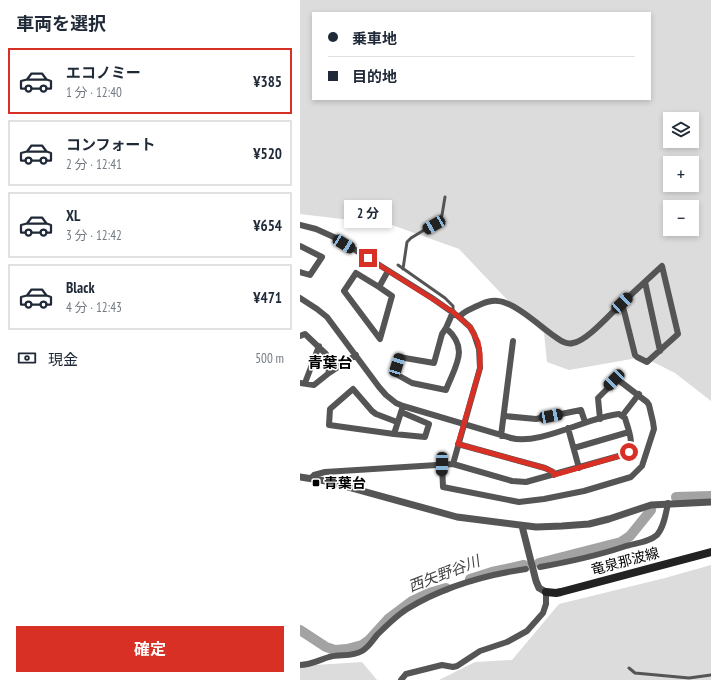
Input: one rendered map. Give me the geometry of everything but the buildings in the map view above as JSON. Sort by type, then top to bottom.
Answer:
[{"type":"main road","name":"竜泉那波線","points":[[546,592],[561,592],[711,552]]},
{"type":"street","points":[[300,225],[326,233],[453,312],[470,327],[474,334],[480,354],[480,368],[453,464]]},
{"type":"street","points":[[300,246],[322,257],[310,275],[300,272]]},
{"type":"street","points":[[459,317],[464,312],[488,301],[502,301],[528,316],[560,340],[573,344],[585,338],[622,303],[662,266],[678,334],[647,362],[637,358],[622,303]]},
{"type":"street","points":[[379,287],[388,271]]},
{"type":"street","points":[[356,273],[379,287],[392,296],[380,339],[344,291],[356,273]]},
{"type":"street","points":[[645,282],[660,351]]},
{"type":"street","points":[[300,298],[308,302],[327,317],[386,395],[402,409],[429,424],[425,437],[329,425],[330,409],[353,389],[376,414],[398,422]]},
{"type":"street","points":[[446,328],[452,333],[458,342],[460,354],[446,390],[412,383],[394,373],[399,357],[434,363],[442,334],[453,312]]},
{"type":"street","points":[[300,336],[305,334],[326,354],[328,373]]},
{"type":"street","points":[[501,436],[513,341]]},
{"type":"street","points":[[319,346],[302,383],[314,385],[328,373],[356,355]]},
{"type":"street","points":[[442,464],[443,487],[520,502],[561,496],[628,478],[636,473],[642,466],[654,429],[649,405],[639,394],[618,379],[614,380],[598,398],[600,419]]},
{"type":"street","points":[[622,416],[639,394]]},
{"type":"street","points":[[311,478],[314,475],[325,472],[453,464],[512,481],[532,481],[626,454],[629,452],[631,444],[625,418],[619,414],[585,422],[544,436],[522,440],[501,436],[464,424],[402,409]]},
{"type":"street","points":[[394,434],[402,409]]},
{"type":"street","points":[[504,416],[536,418],[581,410],[585,422]]},
{"type":"street","points":[[568,428],[579,468]]},
{"type":"street","points":[[574,448],[629,432]]},
{"type":"street","points":[[458,444],[545,468],[553,472],[554,475]]},
{"type":"street","points":[[300,477],[311,478],[457,517],[522,526],[549,527],[589,524],[609,519],[645,506],[668,503],[711,502]]},
{"type":"street","points":[[540,567],[612,551],[650,539],[660,531],[666,515],[668,503]]},
{"type":"street","points":[[401,680],[406,674],[442,665],[453,667],[457,666],[480,651],[507,642],[523,634],[543,613],[546,604],[546,592],[539,588],[536,581],[522,526]]},
{"type":"street","points":[[300,665],[311,664],[330,657],[358,653],[366,648],[387,626],[406,610],[423,600],[483,577],[503,572],[526,569]]},
{"type":"lane","points":[[403,269],[407,242],[439,221],[442,215],[445,196]]},
{"type":"lane","points":[[398,265],[451,302],[453,312]]},
{"type":"lane","points":[[628,668],[635,673],[689,679],[711,675]]},
{"type":"shaded area","points":[[300,0],[711,0],[711,401],[675,373],[643,357],[569,370],[547,362],[544,333],[514,307],[459,249],[392,225],[300,214]]},
{"type":"shaded area","points":[[711,565],[711,680],[439,680],[475,662],[512,660],[559,604]]},
{"type":"shaded area","points":[[362,662],[377,680],[300,680],[300,666]]},
{"type":"waterway","name":"西矢野谷川","points":[[676,497],[711,496]]},
{"type":"waterway","name":"西矢野谷川","points":[[539,563],[621,542],[630,536],[651,510]]},
{"type":"waterway","name":"西矢野谷川","points":[[470,579],[492,572],[524,565]]},
{"type":"waterway","name":"西矢野谷川","points":[[300,630],[326,647],[335,650],[347,649],[362,645],[369,640],[388,619],[412,601],[429,593],[446,588]]},
{"type":"place","name":"青葉台","points":[[316,483]]},
{"type":"district","name":"青葉台","points":[[330,363]]},
{"type":"route","points":[[368,258],[453,312],[470,327],[478,342],[480,368],[458,444],[545,468],[553,472],[554,475],[629,452]]}]
